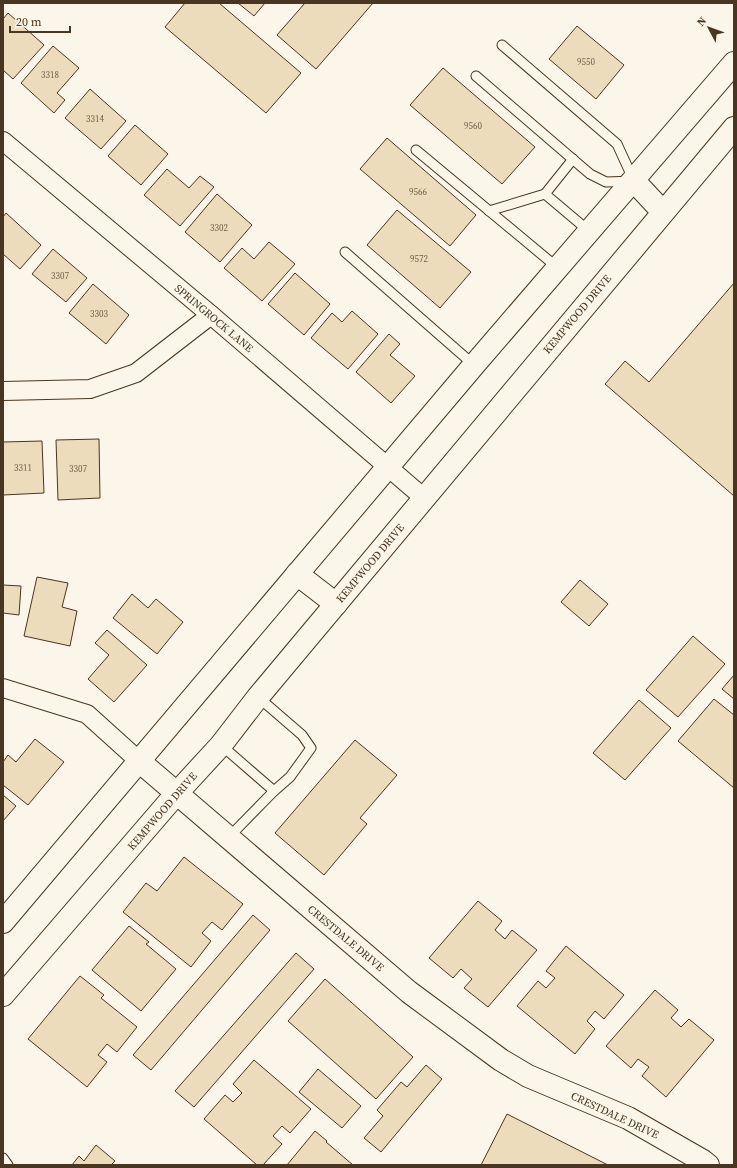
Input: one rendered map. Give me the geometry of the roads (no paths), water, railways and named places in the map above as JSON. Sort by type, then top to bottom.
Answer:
[{"type":"main road","points":[[3,922],[474,365],[734,64]]},
{"type":"main road","name":"KEMPWOOD DRIVE","points":[[3,995],[10,972],[221,745],[258,697],[734,128]]},
{"type":"main road","points":[[634,181],[663,212]]},
{"type":"main road","points":[[298,574],[336,604]]},
{"type":"main road","name":"CRESTDALE DRIVE","points":[[139,761],[409,992],[501,1060],[528,1076],[628,1118],[704,1164]]},
{"type":"street","name":"SPRINGROCK LANE","points":[[3,142],[211,315],[424,498]]},
{"type":"street","points":[[3,391],[90,389],[136,373],[211,315]]},
{"type":"street","name":"CRESTDALE DRIVE","points":[[3,688],[86,714],[139,761]]},
{"type":"lane","points":[[476,76],[590,174],[606,182],[634,181],[616,144],[502,45]]},
{"type":"lane","points":[[416,150],[558,268]]},
{"type":"lane","points":[[489,211],[545,194],[573,159]]},
{"type":"lane","points":[[545,194],[590,232]]},
{"type":"lane","points":[[345,252],[474,365]]},
{"type":"lane","points":[[228,838],[274,791],[290,777],[311,748],[302,736],[258,697]]},
{"type":"lane","points":[[221,745],[274,791]]},
{"type":"lane","points":[[3,1158],[8,1165]]}]
